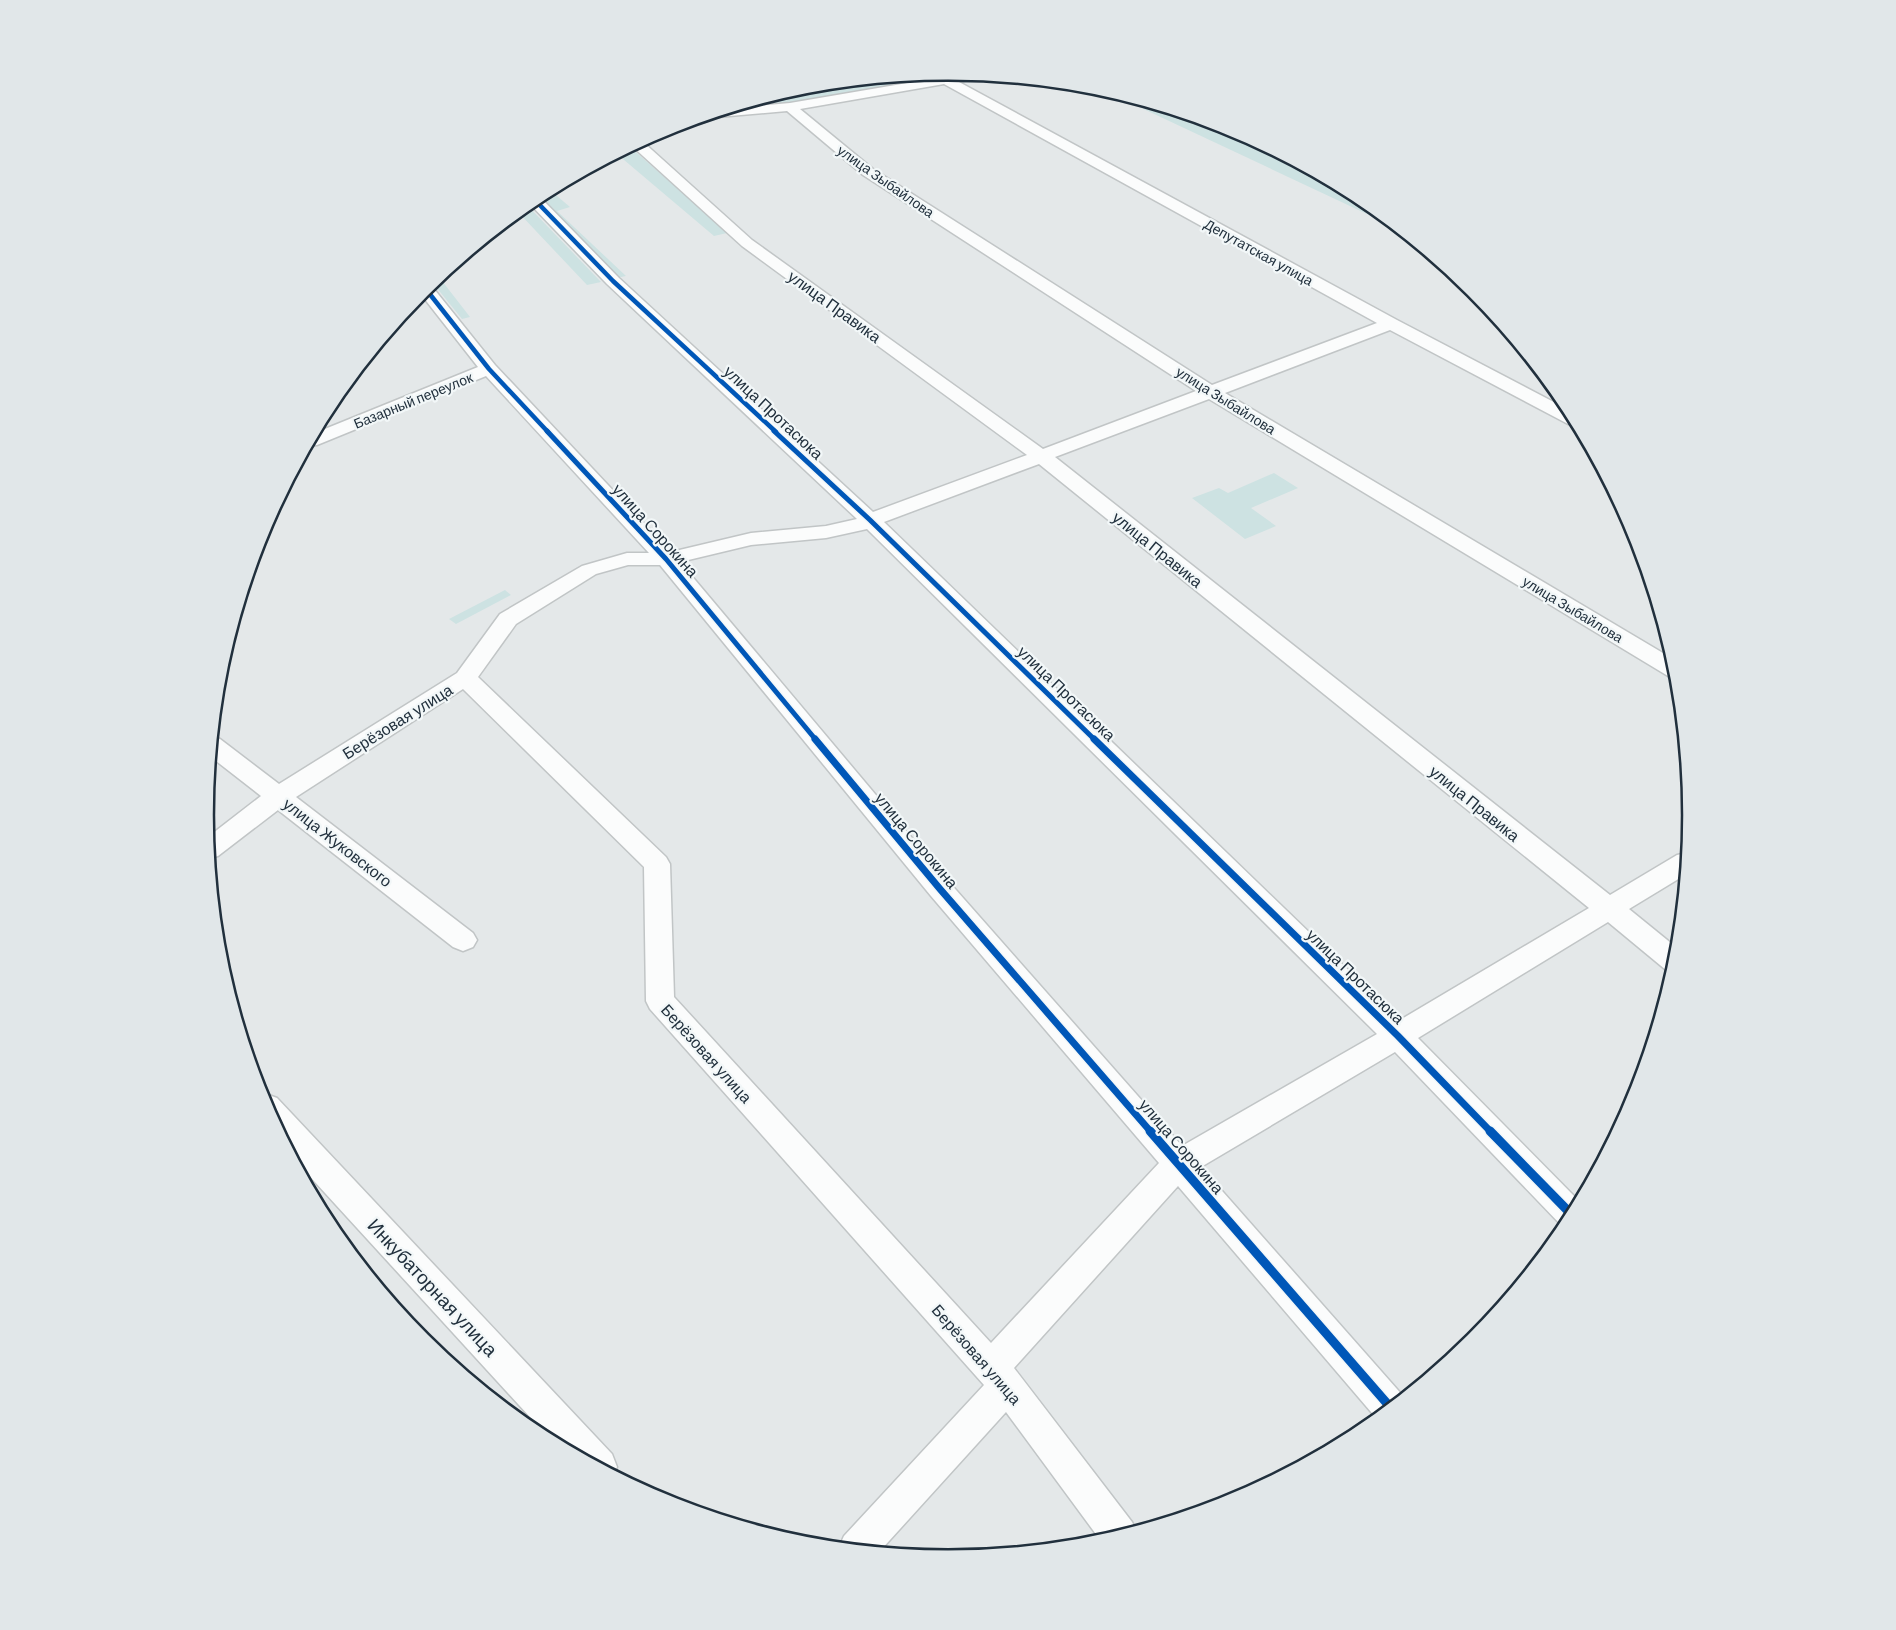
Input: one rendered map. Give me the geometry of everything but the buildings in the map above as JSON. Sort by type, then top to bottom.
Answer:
[{"type":"street","points":[[741,111],[790,107],[938,81]]},
{"type":"street","name":"Депутатская улица","points":[[948,81],[1391,324],[1562,413]]},
{"type":"street","name":"улица Зыбайлова","points":[[790,107],[820,134],[868,172],[1210,392],[1666,665]]},
{"type":"street","name":"улица Правика","points":[[641,149],[747,243],[1040,455],[1668,956]]},
{"type":"street","name":"улица Протасюка","points":[[540,205],[613,281],[870,520],[1398,1036],[1566,1209]]},
{"type":"street","name":"улица Сорокина","points":[[430,295],[489,369],[666,559],[940,889],[1387,1403]]},
{"type":"street","points":[[589,570],[627,560],[666,559],[751,539],[842,530],[1391,324]]},
{"type":"street","name":"Базарный переулок","points":[[320,437],[489,369]]},
{"type":"street","points":[[465,678],[508,619],[619,551],[640,530]]},
{"type":"street","name":"Берёзовая улица","points":[[215,844],[279,796],[465,678],[657,864],[660,1001],[1000,1376],[1115,1529]]},
{"type":"street","name":"улица Жуковского","points":[[218,749],[462,940]]},
{"type":"street","points":[[861,1543],[1178,1164],[1398,1036],[1680,866]]},
{"type":"street","name":"Инкубаторная улица","points":[[284,1126],[588,1454]]},
{"type":"shaded area","points":[[919,82],[814,101],[749,109],[805,95],[852,88]]},
{"type":"shaded area","points":[[1136,106],[1184,120],[1229,137],[1273,157],[1315,180],[1371,216]]},
{"type":"shaded area","points":[[635,151],[740,243],[727,233],[714,236],[622,158]]},
{"type":"shaded area","points":[[556,195],[570,207],[557,211],[626,276],[616,278],[539,206]]},
{"type":"shaded area","points":[[532,211],[601,282],[587,285],[523,217]]},
{"type":"shaded area","points":[[443,283],[470,317],[462,319],[437,288]]},
{"type":"shaded area","points":[[1274,473],[1298,488],[1251,508],[1276,526],[1245,539],[1192,498],[1219,488],[1228,493]]},
{"type":"shaded area","points":[[505,590],[511,595],[456,624],[449,619]]},
{"type":"cycle path","points":[[540,205],[613,281],[870,520],[1398,1036],[1566,1209]]},
{"type":"cycle path","points":[[430,295],[489,369],[666,559],[940,889],[1387,1403]]}]
